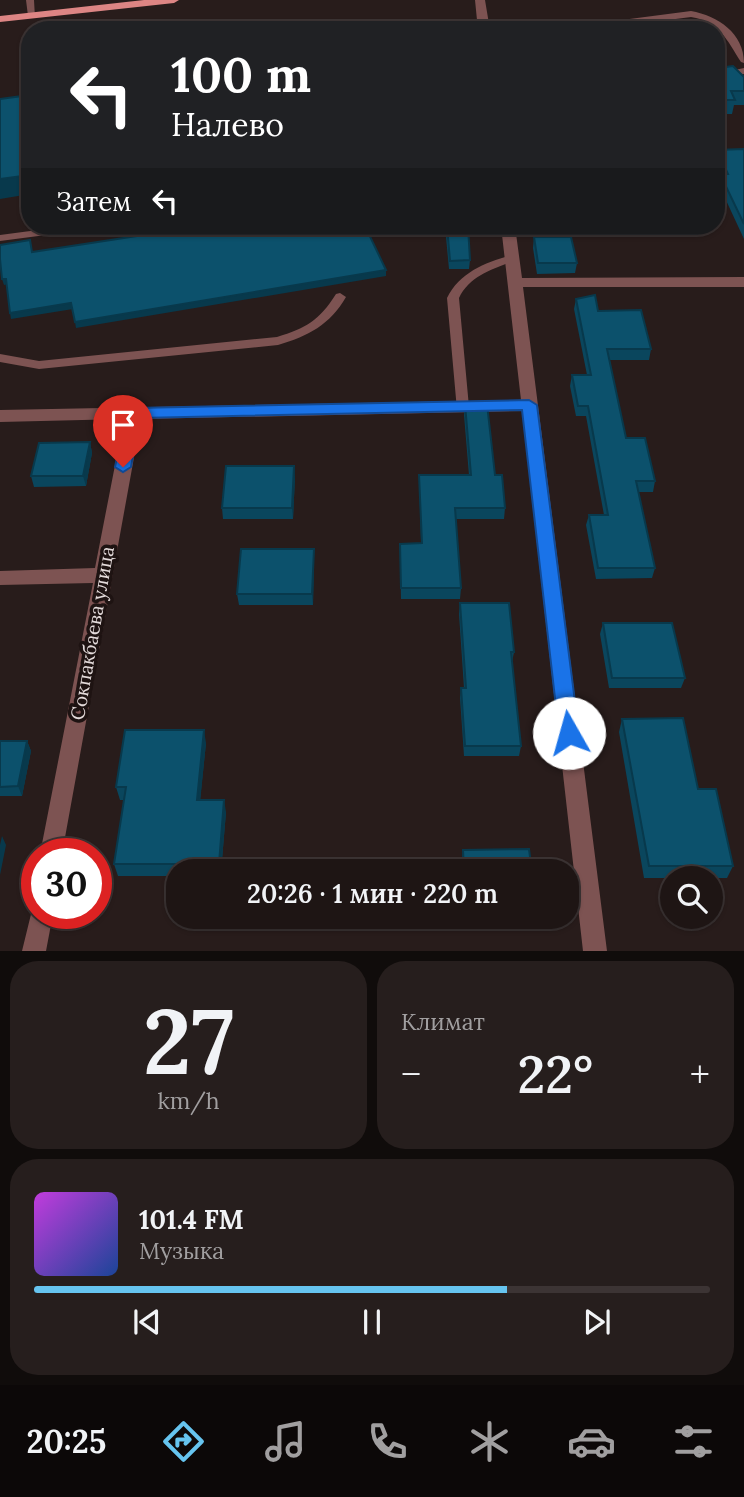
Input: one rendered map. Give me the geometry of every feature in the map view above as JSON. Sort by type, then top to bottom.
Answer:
[{"type":"main road","points":[[0,19],[174,0]]},
{"type":"street","points":[[480,0],[483,21]]},
{"type":"street","points":[[510,235],[595,951]]},
{"type":"street","points":[[515,283],[744,282]]},
{"type":"street","points":[[0,416],[529,405]]},
{"type":"street","name":"Сокпакбаева улица","points":[[54,838],[134,413]]},
{"type":"street","points":[[0,578],[102,575]]},
{"type":"street","points":[[34,951],[38,929]]},
{"type":"lane","points":[[30,0],[32,16]]},
{"type":"lane","points":[[637,21],[691,14],[704,15],[715,21]]},
{"type":"lane","points":[[725,28],[744,60]]},
{"type":"lane","points":[[725,75],[744,71]]},
{"type":"lane","points":[[0,238],[23,235]]},
{"type":"lane","points":[[462,407],[453,298],[465,280],[513,258]]},
{"type":"lane","points":[[0,358],[39,365],[278,341],[310,330],[331,315],[340,296]]},
{"type":"building","points":[[733,66],[744,77],[744,91],[731,91],[735,100],[725,100],[725,67]]},
{"type":"building","points":[[21,96],[21,176],[0,179],[0,99]]},
{"type":"building","points":[[744,149],[744,224],[725,184],[725,174],[728,174],[725,167],[725,150]]},
{"type":"building","points":[[143,235],[369,235],[386,270],[75,322],[71,303],[10,313],[6,279],[2,279],[0,245],[30,240],[32,252]]},
{"type":"building","points":[[448,235],[469,235],[470,260],[450,261]]},
{"type":"building","points":[[534,237],[571,237],[577,263],[538,263]]},
{"type":"building","points":[[595,295],[598,311],[641,310],[651,349],[607,349],[626,438],[645,438],[655,481],[636,481],[655,568],[598,568],[589,515],[608,515],[588,406],[578,406],[572,375],[591,375],[576,299]]},
{"type":"building","points":[[465,404],[487,404],[495,475],[502,475],[505,508],[455,508],[461,588],[401,588],[400,544],[422,543],[419,475],[471,475]]},
{"type":"building","points":[[90,442],[83,476],[31,476],[39,443]]},
{"type":"building","points":[[226,466],[294,466],[292,508],[222,508]]},
{"type":"building","points":[[241,549],[314,549],[312,594],[237,594]]},
{"type":"building","points":[[460,603],[509,603],[514,652],[511,652],[521,746],[465,746],[461,688],[466,688]]},
{"type":"building","points":[[603,623],[672,623],[685,678],[612,678]]},
{"type":"building","points":[[683,718],[698,789],[716,789],[733,866],[649,866],[622,719]]},
{"type":"building","points":[[125,730],[204,730],[197,800],[224,800],[219,859],[166,859],[166,864],[114,864],[126,787],[116,787]]},
{"type":"building","points":[[0,741],[27,741],[18,786],[0,787]]},
{"type":"building","points":[[529,849],[530,859],[463,859],[463,850]]},
{"type":"route","points":[[123,467],[134,413],[529,405],[569,733]]}]
